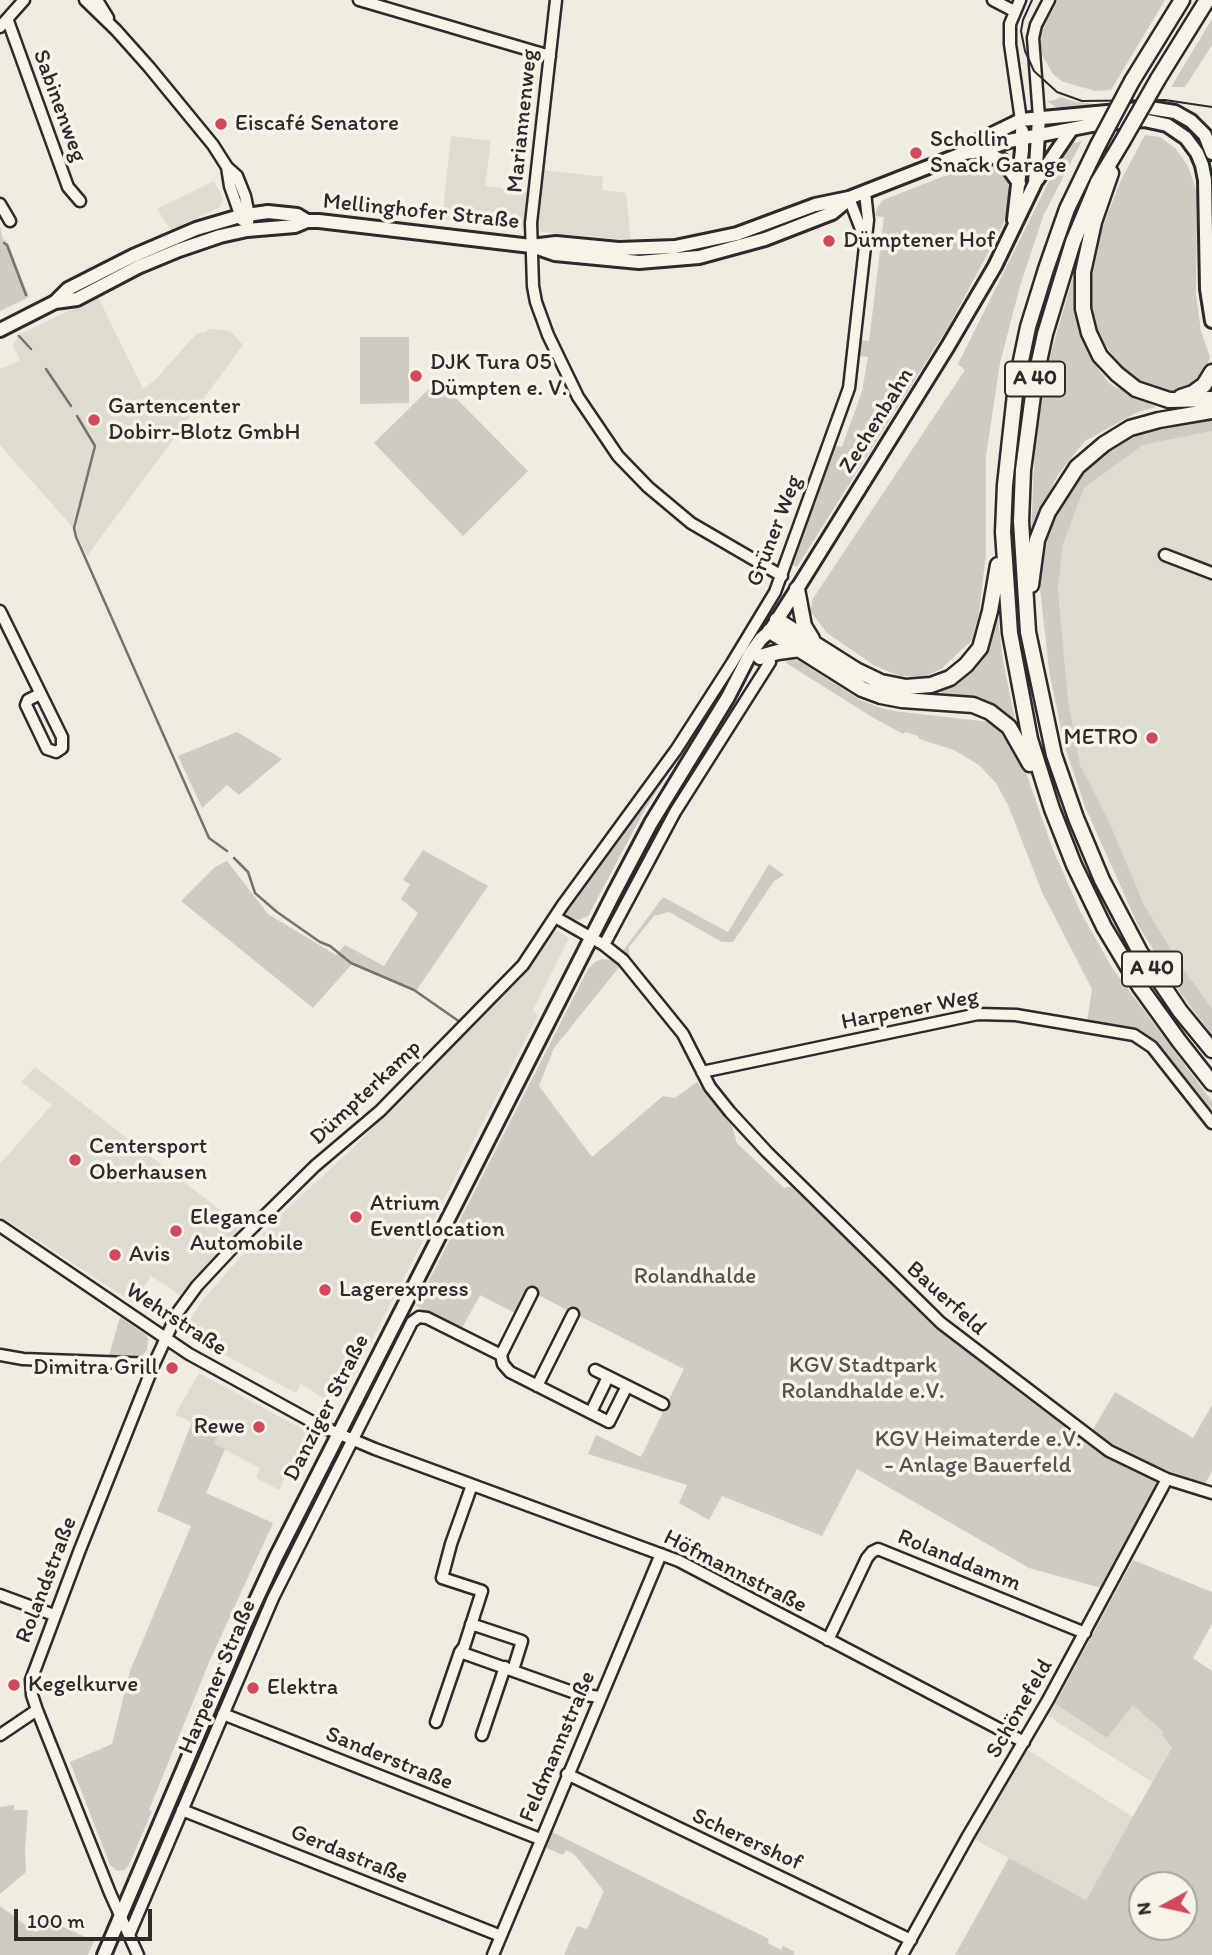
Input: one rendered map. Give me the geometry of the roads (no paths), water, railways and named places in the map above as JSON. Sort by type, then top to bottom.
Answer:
[{"type":"highway","name":"A 40","points":[[1182,0],[1132,80],[1098,145],[1067,209],[1045,268],[1028,327],[1016,385],[1009,434],[1003,532],[1005,585],[1016,675],[1030,739],[1052,809],[1074,865],[1104,927],[1140,987],[1212,1083]]},
{"type":"highway","name":"A 40","points":[[1207,0],[1157,79],[1098,182],[1073,242],[1045,334],[1035,380],[1023,470],[1021,521],[1028,632],[1054,755],[1076,818],[1102,880],[1140,952],[1180,1011],[1212,1050]]},
{"type":"highway","points":[[1122,142],[1094,222],[1083,272],[1083,309],[1089,333],[1101,356],[1117,374],[1136,389],[1169,400],[1212,399]]},
{"type":"highway","points":[[1169,400],[1193,393],[1204,385],[1212,372]]},
{"type":"highway","points":[[1028,632],[1037,540],[1048,512],[1077,467],[1104,444],[1130,428],[1212,411]]},
{"type":"highway","points":[[774,625],[813,640],[856,670],[881,682],[906,687],[931,685],[950,678],[966,665],[980,648],[990,611],[1003,532]]},
{"type":"highway","points":[[797,589],[804,626],[813,640]]},
{"type":"highway","points":[[774,625],[800,649],[862,689],[902,700],[974,705],[990,712],[1009,727],[1020,742],[1052,809]]},
{"type":"highway","points":[[765,660],[778,652],[800,649]]},
{"type":"main road","name":"Mellinghofer Straße","points":[[964,153],[974,143],[1005,125],[1038,117],[1164,109],[1209,132]]},
{"type":"main road","name":"Zechenbahn","points":[[614,893],[651,823],[728,697],[750,654],[774,625],[797,589],[995,266],[1035,183],[1038,117]]},
{"type":"main road","name":"Zechenbahn","points":[[1013,230],[1019,183],[1021,120]]},
{"type":"main road","name":"Mellinghofer Straße","points":[[0,330],[55,302],[68,289],[134,256],[196,229],[244,215],[297,215],[307,221],[403,229],[531,246],[555,254],[639,262],[699,257],[739,247],[832,213],[849,198],[964,153],[981,151],[1022,138],[1097,124],[1151,121],[1167,125],[1192,144]]},
{"type":"main road","points":[[1035,183],[1071,130]]},
{"type":"main road","points":[[1209,132],[1212,153]]},
{"type":"main road","points":[[1192,144],[1202,165],[1205,180],[1207,289],[1212,321]]},
{"type":"main road","points":[[981,151],[1003,161],[1019,183]]},
{"type":"main road","name":"Mellinghofer Straße","points":[[55,302],[77,299],[138,267],[220,236],[247,230],[295,226],[307,221]]},
{"type":"main road","name":"Zechenbahn","points":[[728,697],[765,660],[774,625]]},
{"type":"main road","name":"Danziger Straße","points":[[104,1955],[276,1557],[614,893]]},
{"type":"street","points":[[4,24],[24,0]]},
{"type":"street","points":[[85,0],[149,67],[213,145],[227,167],[237,176],[245,196],[244,215],[247,230]]},
{"type":"street","points":[[97,0],[116,30]]},
{"type":"street","points":[[359,0],[550,56]]},
{"type":"street","name":"Mariannenweg","points":[[556,0],[531,223],[536,302],[548,335],[579,397],[618,456],[648,487],[691,523],[782,576]]},
{"type":"street","points":[[993,0],[1014,11]]},
{"type":"street","points":[[1020,0],[1010,24],[1010,44],[1021,120]]},
{"type":"street","points":[[1038,117],[1033,38],[1036,25],[1049,0]]},
{"type":"street","name":"Sabinenweg","points":[[4,24],[68,187],[80,201]]},
{"type":"street","points":[[1192,144],[1209,132]]},
{"type":"street","name":"Grüner Weg","points":[[588,871],[676,750],[732,663],[782,576],[849,388],[869,213],[865,192]]},
{"type":"street","name":"Grüner Weg","points":[[849,198],[866,240]]},
{"type":"street","points":[[0,204],[10,221]]},
{"type":"street","points":[[1165,555],[1212,572]]},
{"type":"street","points":[[0,611],[62,737],[64,743],[61,749],[54,752],[47,749],[26,705],[28,700],[40,694]]},
{"type":"street","name":"Zechenbahn","points":[[604,945],[675,812],[765,660]]},
{"type":"street","name":"Dümpterkamp","points":[[165,1337],[178,1312],[197,1286],[238,1241],[315,1166],[380,1111],[523,965],[588,871]]},
{"type":"street","name":"Bauerfeld","points":[[555,917],[604,945],[623,960],[683,1034],[717,1096],[747,1131],[941,1323],[974,1351],[1109,1451],[1167,1479],[1212,1493]]},
{"type":"street","name":"Harpener Weg","points":[[702,1072],[978,1014],[1016,1015],[1134,1035],[1152,1047],[1212,1123]]},
{"type":"street","name":"Wehrstraße","points":[[0,1226],[215,1369],[318,1425],[338,1433]]},
{"type":"street","points":[[532,1293],[501,1355],[505,1368],[609,1422],[627,1386]]},
{"type":"street","points":[[537,1386],[573,1314]]},
{"type":"street","name":"Danziger Straße","points":[[354,1440],[412,1322],[419,1317],[427,1318],[501,1355]]},
{"type":"street","name":"Rolandstraße","points":[[138,1955],[120,1917],[37,1710],[31,1680],[54,1615],[165,1337]]},
{"type":"street","points":[[0,1355],[23,1359],[154,1364]]},
{"type":"street","points":[[595,1370],[663,1404]]},
{"type":"street","points":[[590,1412],[608,1377]]},
{"type":"street","name":"Höfmannstraße","points":[[338,1433],[661,1554],[712,1578],[1024,1742]]},
{"type":"street","name":"Harpener Straße","points":[[129,1935],[284,1576],[354,1440]]},
{"type":"street","name":"Schönefeld","points":[[902,1955],[1085,1633],[1167,1479]]},
{"type":"street","points":[[436,1722],[482,1591],[442,1578],[472,1485]]},
{"type":"street","name":"Rolanddamm","points":[[828,1640],[867,1558],[878,1549],[1085,1633]]},
{"type":"street","name":"Feldmannstraße","points":[[493,1955],[661,1554]]},
{"type":"street","points":[[276,1557],[284,1576]]},
{"type":"street","points":[[0,1595],[54,1615]]},
{"type":"street","points":[[471,1624],[522,1641],[482,1735]]},
{"type":"street","points":[[460,1652],[578,1694],[600,1697]]},
{"type":"street","points":[[0,1735],[37,1710]]},
{"type":"street","name":"Sanderstraße","points":[[223,1714],[540,1839]]},
{"type":"street","name":"Scherershof","points":[[567,1774],[911,1940]]},
{"type":"street","name":"Gerdastraße","points":[[182,1811],[501,1936]]},
{"type":"waterway","points":[[4,243],[26,295]]},
{"type":"waterway","points":[[19,336],[31,349]]},
{"type":"waterway","points":[[46,369],[71,406]]},
{"type":"waterway","points":[[77,416],[95,446],[74,528],[76,537],[209,838],[227,851]]},
{"type":"waterway","points":[[234,858],[248,872],[255,893],[277,912],[351,963],[414,990],[460,1022]]},
{"type":"tram line","points":[[1032,0],[1021,31],[1025,51],[1034,71],[1057,92],[1082,101],[1165,100],[1212,107]]},
{"type":"place","name":"Eiscafé Senatore","points":[[221,124]]},
{"type":"place","name":"Schollin Snack Garage","points":[[916,153]]},
{"type":"place","name":"Dümptener Hof","points":[[829,241]]},
{"type":"place","name":"DJK Tura 05 Dümpten e. V.","points":[[416,376]]},
{"type":"place","name":"Gartencenter Dobirr-Blotz GmbH","points":[[94,420]]},
{"type":"place","name":"METRO","points":[[1152,738]]},
{"type":"place","name":"Centersport Oberhausen","points":[[75,1160]]},
{"type":"place","name":"Atrium Eventlocation","points":[[356,1217]]},
{"type":"place","name":"Elegance Automobile","points":[[176,1231]]},
{"type":"place","name":"Avis","points":[[115,1255]]},
{"type":"place","name":"Lagerexpress","points":[[325,1290]]},
{"type":"place","name":"Dimitra Grill","points":[[172,1368]]},
{"type":"place","name":"Rewe","points":[[259,1427]]},
{"type":"place","name":"Kegelkurve","points":[[14,1685]]},
{"type":"place","name":"Elektra","points":[[253,1688]]},
{"type":"park label","name":"Rolandhalde","points":[[695,1277]]},
{"type":"park label","name":"KGV Stadtpark Rolandhalde e.V.","points":[[863,1379]]},
{"type":"park label","name":"KGV Heimaterde e.V. - Anlage Bauerfeld","points":[[978,1453]]}]
